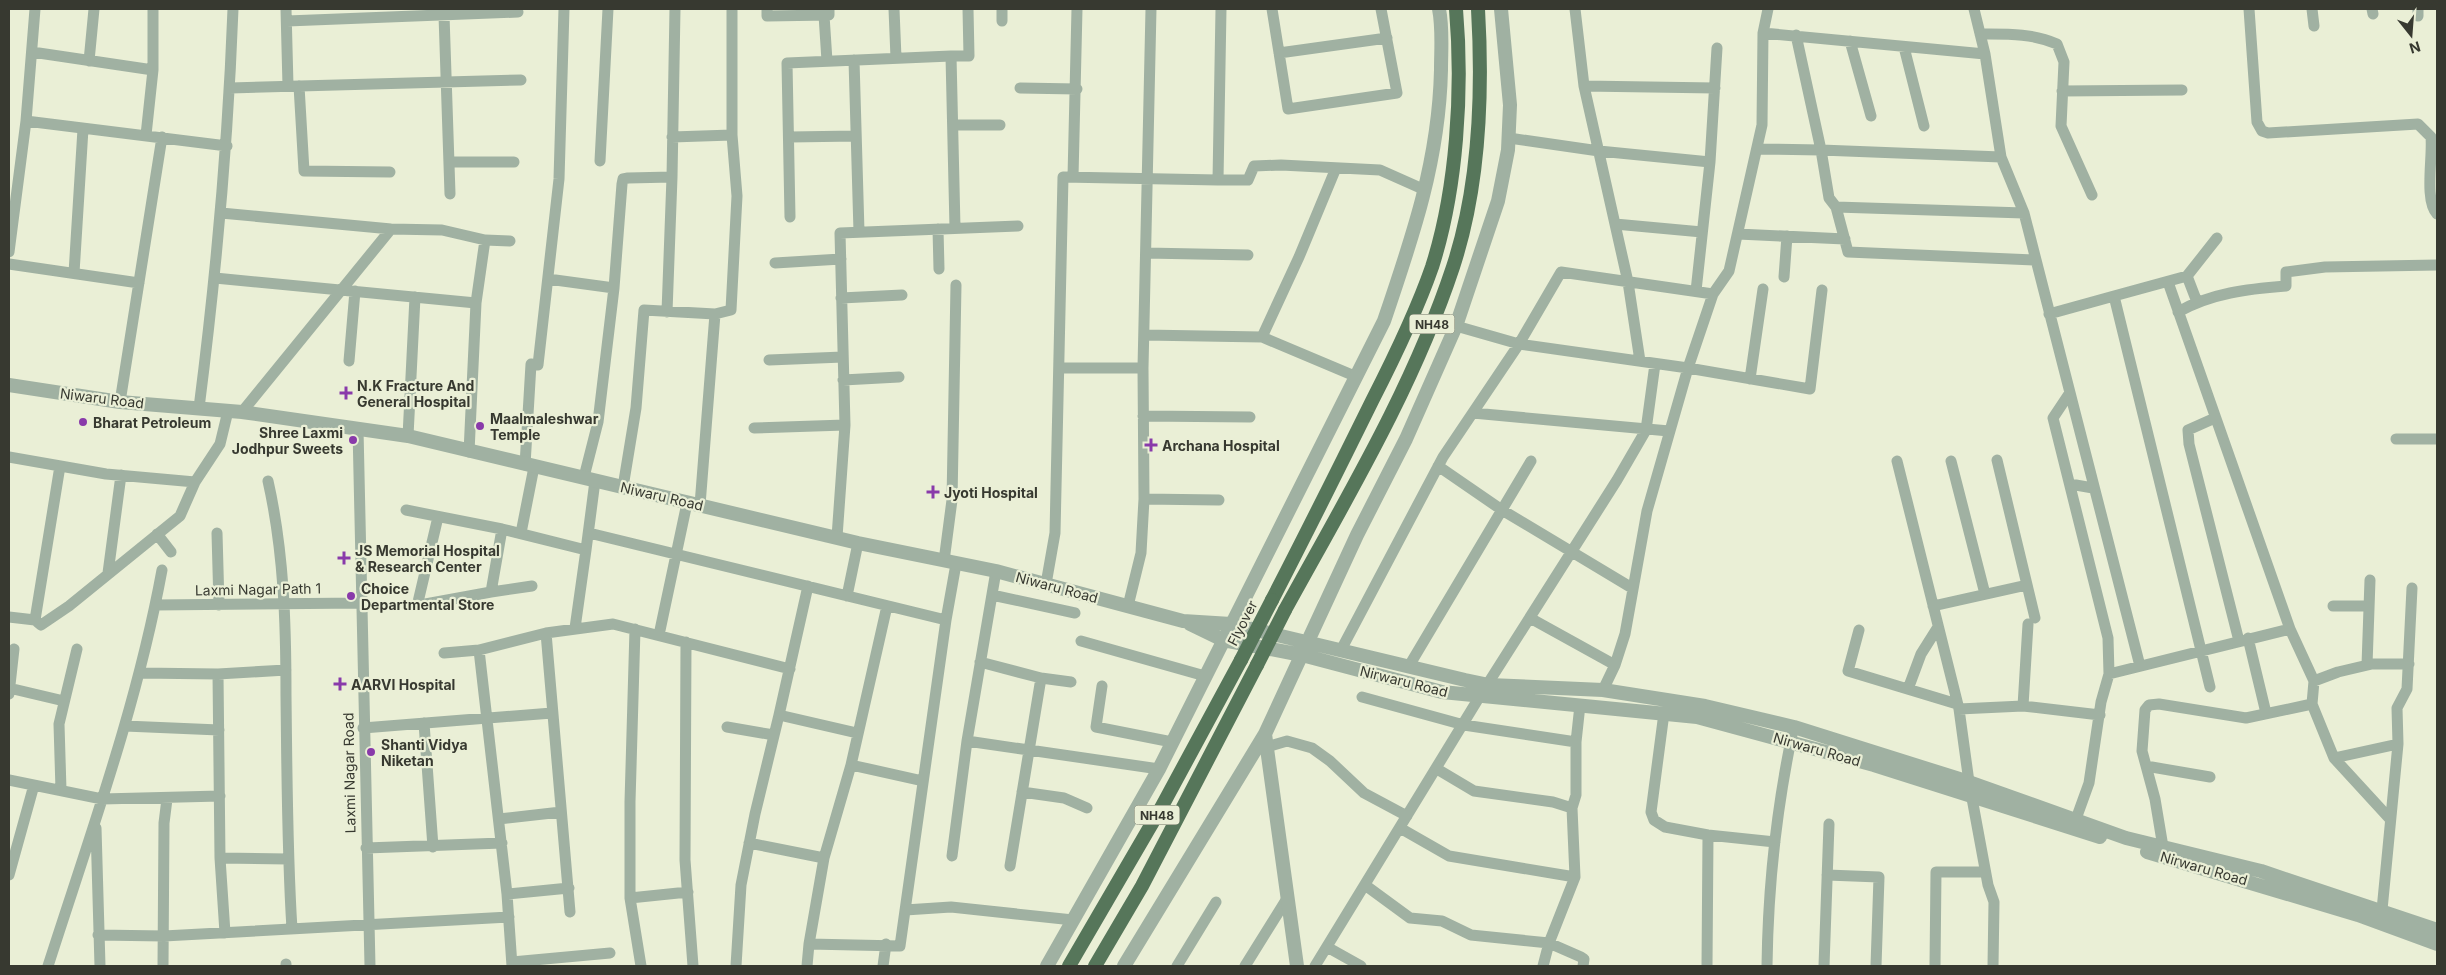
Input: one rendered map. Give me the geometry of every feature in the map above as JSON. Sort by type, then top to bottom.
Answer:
[{"type":"highway","name":"Flyover","points":[[1069,966],[1161,808],[1241,660],[1396,352],[1432,266],[1446,207],[1454,148],[1459,62],[1456,9]]},
{"type":"highway","name":"NH48","points":[[1095,966],[1142,886],[1285,610],[1394,406],[1431,325],[1453,266],[1466,214],[1476,151],[1480,91],[1478,9]]},
{"type":"street","points":[[9,252],[12,197],[26,121],[35,9]]},
{"type":"street","points":[[89,61],[94,9]]},
{"type":"street","points":[[146,135],[153,70],[153,9]]},
{"type":"street","points":[[199,408],[215,278],[227,146],[233,9]]},
{"type":"street","points":[[286,9],[304,171],[390,172]]},
{"type":"street","points":[[521,534],[530,466],[531,364],[538,365],[559,179],[564,9]]},
{"type":"street","points":[[600,161],[608,9]]},
{"type":"street","points":[[667,312],[675,9]]},
{"type":"street","points":[[623,487],[636,408],[644,310],[714,314],[731,310],[737,196],[732,135],[732,9]]},
{"type":"street","points":[[767,9],[767,16],[826,12],[827,61]]},
{"type":"street","points":[[894,9],[896,58]]},
{"type":"street","points":[[790,217],[790,137],[781,63],[969,56],[968,9]]},
{"type":"street","points":[[1002,9],[1002,21]]},
{"type":"street","points":[[1073,177],[1077,9]]},
{"type":"street","points":[[1128,606],[1141,554],[1144,499],[1143,368],[1151,9]]},
{"type":"street","points":[[1218,180],[1221,9]]},
{"type":"street","points":[[1272,9],[1288,109],[1396,93],[1381,9]]},
{"type":"street","points":[[1047,966],[1159,769],[1384,321],[1410,246],[1431,169],[1440,111],[1442,23],[1439,9]]},
{"type":"street","points":[[1124,966],[1266,740],[1302,655],[1357,535],[1406,439],[1456,326],[1498,201],[1509,138],[1510,105],[1501,9]]},
{"type":"street","points":[[1575,9],[1584,86],[1628,282],[1640,361]]},
{"type":"street","points":[[1603,690],[1615,665],[1626,634],[1632,588],[1647,511],[1688,368],[1714,294],[1729,271],[1738,234],[1764,110],[1763,33],[1768,9]]},
{"type":"street","points":[[1974,9],[1985,54],[2001,157],[2024,213],[2140,666]]},
{"type":"street","points":[[2249,9],[2257,122],[2262,131],[2268,133],[2418,124],[2430,137],[2434,148],[2430,192],[2431,202],[2437,214]]},
{"type":"street","points":[[2312,9],[2314,26]]},
{"type":"street","points":[[287,21],[450,13],[518,12]]},
{"type":"street","points":[[450,13],[446,82],[450,194]]},
{"type":"street","points":[[1763,33],[1985,54]]},
{"type":"street","points":[[1980,34],[2026,35],[2041,37],[2057,44],[2064,62],[2062,126],[2092,195]]},
{"type":"street","points":[[1796,35],[1830,198],[1836,207],[1848,252],[2036,260]]},
{"type":"street","points":[[1279,54],[1387,38]]},
{"type":"street","points":[[1850,41],[1870,116]]},
{"type":"street","points":[[1904,47],[1924,126]]},
{"type":"street","points":[[1696,291],[1710,162],[1717,48]]},
{"type":"street","points":[[32,52],[153,70]]},
{"type":"street","points":[[951,56],[955,228]]},
{"type":"street","points":[[854,60],[859,232]]},
{"type":"street","points":[[230,88],[521,80]]},
{"type":"street","points":[[1584,86],[1715,88]]},
{"type":"street","points":[[1020,88],[1076,89]]},
{"type":"street","points":[[2062,91],[2182,90]]},
{"type":"street","points":[[26,121],[227,146]]},
{"type":"street","points":[[953,125],[1000,125]]},
{"type":"street","points":[[74,273],[83,129]]},
{"type":"street","points":[[672,137],[732,135]]},
{"type":"street","points":[[790,137],[856,136]]},
{"type":"street","points":[[120,402],[162,137]]},
{"type":"street","points":[[1509,138],[1599,151],[1710,162]]},
{"type":"street","points":[[1757,149],[2001,157]]},
{"type":"street","points":[[449,162],[514,162]]},
{"type":"street","points":[[1046,584],[1055,533],[1063,177],[1248,180],[1254,166],[1336,168],[1380,170],[1425,190]]},
{"type":"street","points":[[1262,337],[1299,257],[1336,168]]},
{"type":"street","points":[[575,628],[589,533],[590,479],[614,288],[623,179],[672,177]]},
{"type":"street","points":[[1836,207],[2024,213]]},
{"type":"street","points":[[221,212],[391,229],[442,230],[485,240],[510,241]]},
{"type":"street","points":[[1615,224],[1702,232]]},
{"type":"street","points":[[837,537],[845,425],[840,233],[1018,226]]},
{"type":"street","points":[[242,412],[391,229]]},
{"type":"street","points":[[938,229],[939,269]]},
{"type":"street","points":[[1738,234],[1845,239]]},
{"type":"street","points":[[1784,277],[1787,236]]},
{"type":"street","points":[[2049,314],[2187,276],[2217,238]]},
{"type":"street","points":[[469,452],[476,302],[485,240]]},
{"type":"street","points":[[1146,253],[1248,255]]},
{"type":"street","points":[[774,263],[841,259]]},
{"type":"street","points":[[9,264],[139,283]]},
{"type":"street","points":[[2178,312],[2197,302],[2248,289],[2286,286],[2286,272],[2325,267],[2437,264]]},
{"type":"street","points":[[1342,650],[1438,466],[1519,344],[1561,272],[1714,294]]},
{"type":"street","points":[[2187,276],[2197,302]]},
{"type":"street","points":[[215,278],[476,302]]},
{"type":"street","points":[[548,279],[614,288]]},
{"type":"street","points":[[2168,282],[2290,629],[2314,681],[2312,704],[2334,758],[2390,820]]},
{"type":"street","points":[[809,944],[886,944],[900,946],[946,620],[952,500],[956,285]]},
{"type":"street","points":[[1750,379],[1763,289]]},
{"type":"street","points":[[1456,326],[1519,344],[1688,368],[1810,389],[1822,290]]},
{"type":"street","points":[[348,361],[355,291]]},
{"type":"street","points":[[841,298],[902,295]]},
{"type":"street","points":[[2114,296],[2210,686]]},
{"type":"street","points":[[408,436],[415,297]]},
{"type":"street","points":[[659,635],[677,554],[693,504],[714,314]]},
{"type":"street","points":[[1144,335],[1262,337],[1357,377]]},
{"type":"street","points":[[769,360],[843,357]]},
{"type":"street","points":[[1315,966],[1646,430],[1656,364]]},
{"type":"street","points":[[1059,368],[1143,368]]},
{"type":"street","points":[[843,380],[899,377]]},
{"type":"street","name":"Niwaru Road","points":[[9,385],[120,402],[242,412],[408,436],[469,452],[858,542],[950,563],[996,571],[1183,621],[1231,624],[1309,642]]},
{"type":"street","points":[[2070,394],[2053,418],[2108,638],[2109,674],[2089,783],[2076,819]]},
{"type":"street","points":[[9,617],[36,620],[41,625],[69,606],[180,516],[195,482],[220,444],[228,412]]},
{"type":"street","points":[[1473,413],[1670,431]]},
{"type":"street","points":[[1143,416],[1250,417]]},
{"type":"street","points":[[2215,418],[2188,430],[2189,444],[2266,713]]},
{"type":"street","points":[[754,428],[845,425]]},
{"type":"street","name":"Laxmi Nagar Road","points":[[358,429],[363,728],[370,966]]},
{"type":"street","points":[[2396,440],[2437,439]]},
{"type":"street","points":[[9,457],[121,475],[195,482]]},
{"type":"street","points":[[1897,460],[1958,706],[1985,872],[1994,902],[1993,966]]},
{"type":"street","points":[[1997,460],[2027,585],[2031,621],[2023,706]]},
{"type":"street","points":[[1408,666],[1531,461]]},
{"type":"street","points":[[1950,461],[1985,594]]},
{"type":"street","points":[[36,620],[60,466]]},
{"type":"street","points":[[1438,466],[1502,510],[1632,588]]},
{"type":"street","points":[[108,573],[121,475]]},
{"type":"street","points":[[268,481],[276,516],[284,604],[288,858],[292,929]]},
{"type":"street","points":[[2070,484],[2094,488]]},
{"type":"street","points":[[1144,499],[1219,500]]},
{"type":"street","points":[[406,510],[502,529],[586,550]]},
{"type":"street","points":[[438,517],[418,602],[420,605],[532,586]]},
{"type":"street","points":[[491,592],[502,529]]},
{"type":"street","points":[[217,533],[218,605]]},
{"type":"street","points":[[589,533],[946,620]]},
{"type":"street","points":[[157,534],[171,552]]},
{"type":"street","points":[[847,596],[858,542]]},
{"type":"street","points":[[48,966],[96,821],[140,673],[162,570]]},
{"type":"street","points":[[952,856],[967,741],[996,571]]},
{"type":"street","points":[[2367,665],[2370,580]]},
{"type":"street","points":[[1933,606],[2027,585]]},
{"type":"street","points":[[736,966],[741,885],[749,842],[808,586]]},
{"type":"street","points":[[2382,910],[2398,744],[2398,708],[2407,690],[2412,588]]},
{"type":"street","points":[[992,595],[1075,613]]},
{"type":"street","name":"Laxmi Nagar Path 1","points":[[155,605],[361,603]]},
{"type":"street","points":[[807,966],[824,858],[851,765],[887,606]]},
{"type":"street","points":[[2333,606],[2369,606]]},
{"type":"street","points":[[1530,618],[1615,665]]},
{"type":"street","name":"Nirwaru Road","points":[[1183,621],[1224,640],[1302,655],[1442,692],[1603,690],[1705,706],[1972,796],[2358,915],[2437,944]]},
{"type":"street","points":[[444,652],[480,650],[546,633],[614,624],[790,669]]},
{"type":"street","points":[[1908,688],[1921,654],[1938,626]]},
{"type":"street","points":[[635,629],[630,802],[630,898],[641,966]]},
{"type":"street","points":[[2109,674],[2290,629]]},
{"type":"street","points":[[1859,630],[1848,671],[1908,688],[1958,706],[2023,706],[2100,715]]},
{"type":"street","points":[[546,633],[570,912]]},
{"type":"street","points":[[1081,641],[1205,676]]},
{"type":"street","points":[[686,642],[684,860],[693,966]]},
{"type":"street","name":"Nirwaru Road","points":[[1309,642],[1408,666],[1484,690],[1580,705],[1697,717],[1792,734],[1969,782],[2126,838],[2261,871],[2437,930]]},
{"type":"street","points":[[14,649],[9,690],[64,701]]},
{"type":"street","points":[[60,790],[59,724],[77,649]]},
{"type":"street","points":[[480,650],[502,843],[512,964],[610,953]]},
{"type":"street","points":[[980,662],[1041,678],[1071,682]]},
{"type":"street","points":[[2314,681],[2338,672],[2367,665],[2409,664]]},
{"type":"street","points":[[140,673],[218,674],[286,670]]},
{"type":"street","points":[[218,674],[220,858],[225,933]]},
{"type":"street","points":[[1010,866],[1041,678]]},
{"type":"street","points":[[1102,686],[1096,727],[1172,742]]},
{"type":"street","points":[[1362,697],[1464,724],[1576,742]]},
{"type":"street","points":[[2163,847],[2155,799],[2142,750],[2145,710],[2149,705],[2159,704],[2246,718],[2312,704]]},
{"type":"street","points":[[1543,966],[1549,943],[1576,877],[1572,808],[1576,795],[1576,742],[1580,705]]},
{"type":"street","points":[[363,728],[552,713]]},
{"type":"street","points":[[1664,713],[1652,812],[1654,820],[1665,826],[1708,835],[1775,842]]},
{"type":"street","points":[[779,715],[857,733]]},
{"type":"street","points":[[424,723],[433,847]]},
{"type":"street","points":[[124,726],[219,730]]},
{"type":"street","points":[[727,726],[774,735]]},
{"type":"street","points":[[1766,966],[1767,907],[1779,805],[1792,734]]},
{"type":"street","points":[[1266,740],[1287,741],[1312,748],[1330,761],[1364,793],[1407,816]]},
{"type":"street","points":[[1266,740],[1297,966]]},
{"type":"street","points":[[967,741],[1159,769]]},
{"type":"street","points":[[2334,758],[2398,744]]},
{"type":"street","points":[[851,765],[923,781]]},
{"type":"street","points":[[2146,766],[2210,777]]},
{"type":"street","points":[[1436,768],[1474,791],[1553,802],[1572,808]]},
{"type":"street","points":[[9,780],[102,799],[167,799],[220,796]]},
{"type":"street","points":[[9,876],[34,784]]},
{"type":"street","points":[[1022,792],[1064,798],[1087,808]]},
{"type":"street","points":[[163,966],[164,822],[167,799]]},
{"type":"street","points":[[499,819],[561,812]]},
{"type":"street","points":[[96,821],[100,966]]},
{"type":"street","points":[[1824,966],[1829,824]]},
{"type":"street","points":[[1400,828],[1449,856],[1576,877]]},
{"type":"street","points":[[1707,966],[1708,835]]},
{"type":"street","points":[[749,842],[824,858]]},
{"type":"street","points":[[366,848],[502,843]]},
{"type":"street","points":[[220,858],[288,858]]},
{"type":"street","points":[[1935,966],[1936,872],[1985,872]]},
{"type":"street","points":[[1827,875],[1879,878],[1876,966]]},
{"type":"street","points":[[1365,885],[1410,918],[1442,921],[1471,936],[1549,943],[1581,956],[1584,959],[1583,966]]},
{"type":"street","points":[[507,894],[569,888]]},
{"type":"street","points":[[630,898],[688,892]]},
{"type":"street","points":[[1245,966],[1288,897]]},
{"type":"street","points":[[1177,966],[1216,902]]},
{"type":"street","points":[[905,910],[951,907],[1073,920]]},
{"type":"street","points":[[98,935],[164,936],[509,916]]},
{"type":"street","points":[[883,966],[886,944]]},
{"type":"street","points":[[1327,946],[1361,966]]},
{"type":"place","name":"N.K Fracture And General Hospital","points":[[346,393]]},
{"type":"place","name":"Bharat Petroleum","points":[[83,422]]},
{"type":"place","name":"Maalmaleshwar Temple","points":[[480,426]]},
{"type":"place","name":"Shree Laxmi Jodhpur Sweets","points":[[353,440]]},
{"type":"place","name":"Archana Hospital","points":[[1151,445]]},
{"type":"place","name":"Jyoti Hospital","points":[[933,492]]},
{"type":"place","name":"JS Memorial Hospital & Research Center","points":[[344,558]]},
{"type":"place","name":"Choice Departmental Store","points":[[351,596]]},
{"type":"place","name":"AARVI Hospital","points":[[340,684]]},
{"type":"place","name":"Shanti Vidya Niketan","points":[[371,752]]}]
